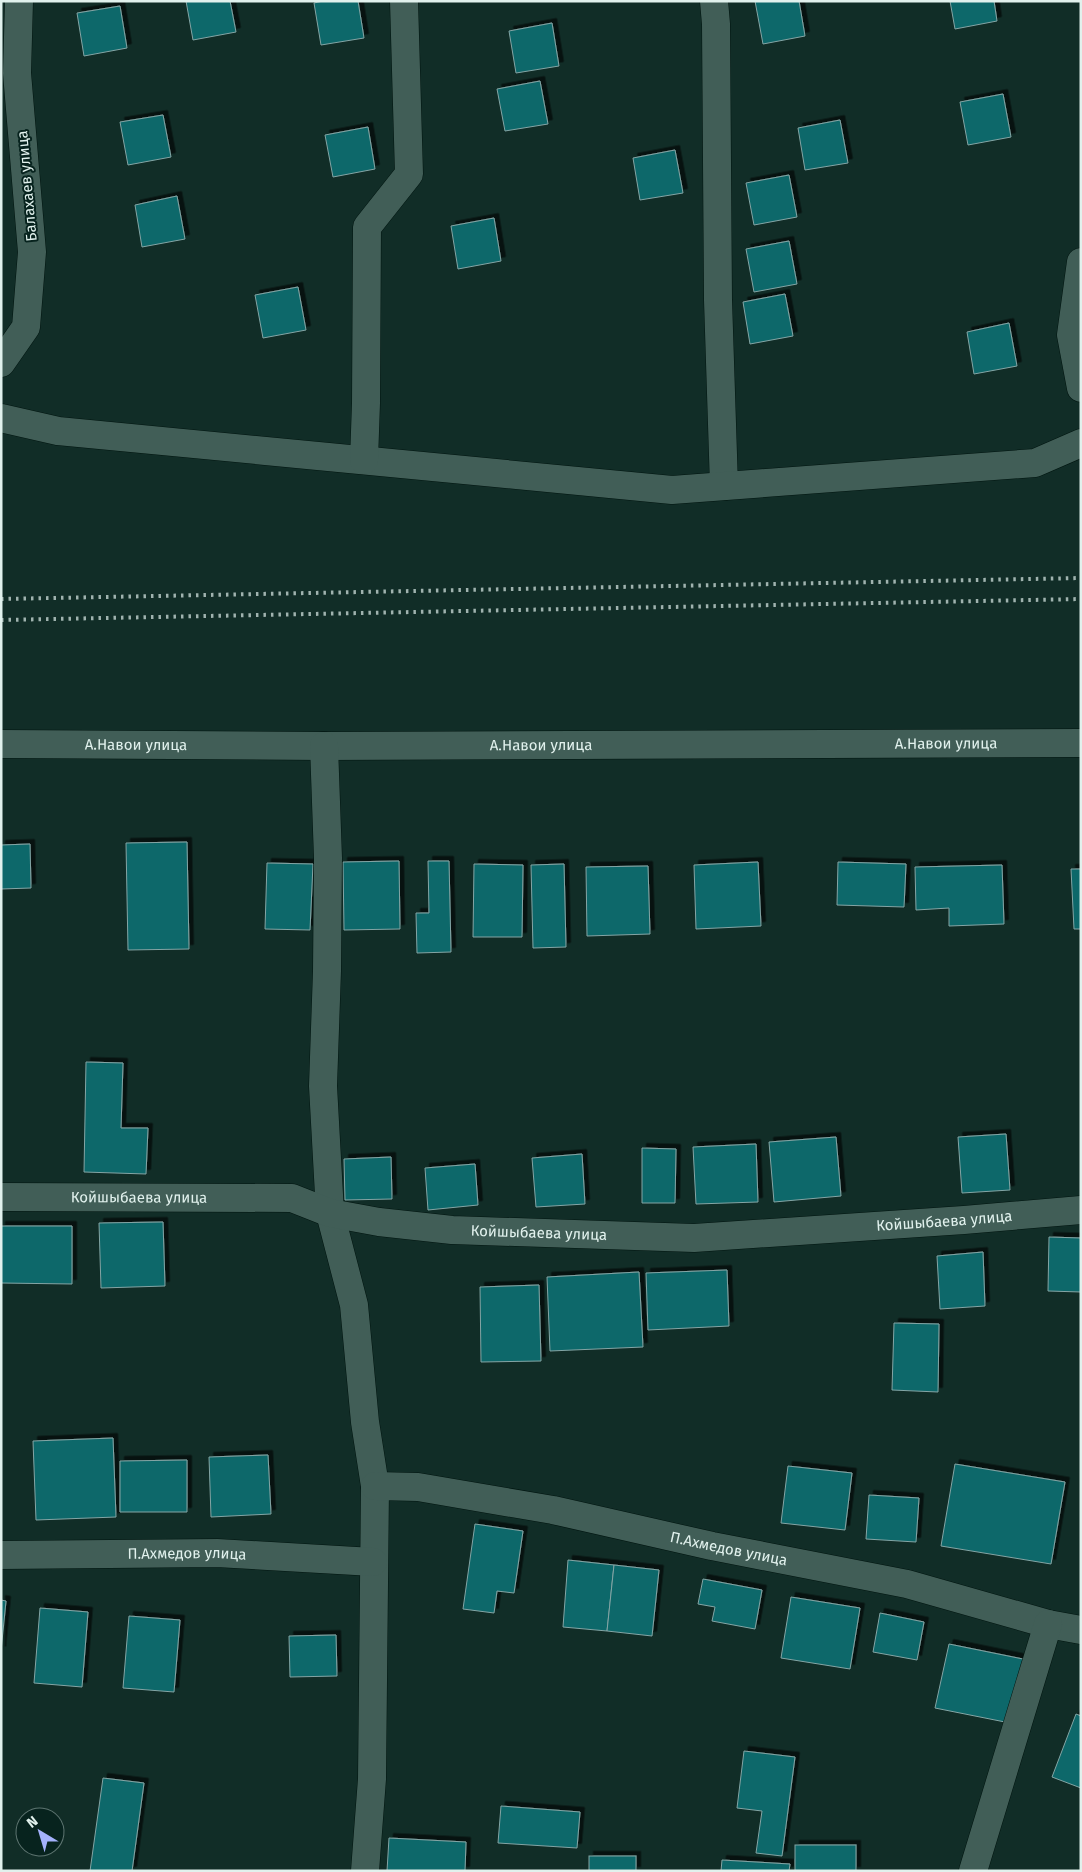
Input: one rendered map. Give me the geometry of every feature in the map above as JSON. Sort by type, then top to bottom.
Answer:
[{"type":"street","name":"Балахаев улица","points":[[1,363],[26,327],[32,252],[9,73],[19,1]]},
{"type":"street","points":[[364,460],[367,227],[409,174],[404,1]]},
{"type":"street","points":[[714,1],[716,24],[718,300],[724,486]]},
{"type":"street","points":[[1081,262],[1071,335],[1081,388]]},
{"type":"street","points":[[1,418],[58,431],[672,490],[1035,463],[1081,443]]},
{"type":"street","name":"А.Навои улица","points":[[1,744],[324,746],[1081,743]]},
{"type":"street","points":[[324,746],[328,867],[323,1086],[330,1213],[354,1305],[365,1422],[374,1486],[372,1779],[365,1871]]},
{"type":"street","name":"Койшыбаева улица","points":[[1,1197],[292,1198],[330,1213],[379,1222],[452,1230],[694,1238],[964,1220],[1081,1210]]},
{"type":"street","name":"П.Ахмедов улица","points":[[374,1486],[418,1487],[553,1510],[712,1546],[907,1584],[1048,1624],[1081,1630]]},
{"type":"street","name":"П.Ахмедов улица","points":[[1,1555],[217,1553],[374,1562]]},
{"type":"street","points":[[973,1871],[1048,1624]]},
{"type":"building","points":[[186,1],[230,1],[236,32],[193,40]]},
{"type":"building","points":[[323,1],[358,1],[364,38],[321,45],[314,3]]},
{"type":"building","points":[[755,1],[799,1],[805,36],[763,44]]},
{"type":"building","points":[[950,1],[994,1],[997,21],[955,29]]},
{"type":"building","points":[[120,6],[127,48],[84,56],[77,13]]},
{"type":"building","points":[[552,23],[559,66],[516,73],[509,31]]},
{"type":"building","points":[[540,81],[548,124],[505,131],[497,89]]},
{"type":"building","points":[[1003,94],[1011,137],[968,145],[960,102]]},
{"type":"building","points":[[163,115],[171,157],[128,165],[120,122]]},
{"type":"building","points":[[840,120],[848,163],[805,170],[798,128]]},
{"type":"building","points":[[368,127],[375,169],[333,177],[325,135]]},
{"type":"building","points":[[675,150],[683,193],[640,200],[633,158]]},
{"type":"building","points":[[789,175],[797,217],[754,225],[746,183]]},
{"type":"building","points":[[177,196],[185,239],[142,247],[135,205]]},
{"type":"building","points":[[494,218],[501,261],[458,269],[451,226]]},
{"type":"building","points":[[789,241],[797,284],[754,292],[746,249]]},
{"type":"building","points":[[298,287],[306,330],[263,338],[255,295]]},
{"type":"building","points":[[785,294],[793,336],[750,344],[743,302]]},
{"type":"building","points":[[1009,323],[1017,366],[974,374],[967,332]]},
{"type":"building","points":[[187,842],[189,949],[128,950],[126,843]]},
{"type":"building","points":[[30,844],[31,888],[1,889],[1,845]]},
{"type":"building","points":[[399,861],[400,929],[344,930],[343,862]]},
{"type":"building","points":[[428,861],[449,861],[451,952],[417,953],[416,913],[429,913]]},
{"type":"building","points":[[758,862],[761,926],[696,929],[694,865]]},
{"type":"building","points":[[838,862],[906,864],[904,907],[837,905]]},
{"type":"building","points":[[267,863],[313,864],[310,930],[265,929]]},
{"type":"building","points":[[474,864],[523,865],[522,937],[473,937]]},
{"type":"building","points":[[564,864],[566,947],[533,948],[531,865]]},
{"type":"building","points":[[1002,865],[1004,924],[949,926],[949,908],[916,910],[915,867]]},
{"type":"building","points":[[648,866],[650,934],[587,936],[586,867]]},
{"type":"building","points":[[1071,869],[1081,869],[1081,929],[1074,929]]},
{"type":"building","points":[[86,1062],[123,1063],[121,1128],[148,1128],[146,1174],[84,1172]]},
{"type":"building","points":[[1006,1134],[1010,1190],[962,1193],[958,1137]]},
{"type":"building","points":[[836,1137],[841,1196],[774,1202],[769,1142]]},
{"type":"building","points":[[756,1144],[758,1202],[696,1204],[693,1147]]},
{"type":"building","points":[[642,1148],[676,1149],[675,1203],[642,1203]]},
{"type":"building","points":[[582,1154],[585,1204],[536,1207],[532,1158]]},
{"type":"building","points":[[391,1157],[392,1199],[345,1200],[344,1159]]},
{"type":"building","points":[[475,1164],[478,1205],[428,1210],[425,1168]]},
{"type":"building","points":[[163,1222],[165,1286],[101,1288],[99,1223]]},
{"type":"building","points":[[1,1226],[72,1226],[72,1284],[1,1283]]},
{"type":"building","points":[[1049,1237],[1081,1238],[1081,1292],[1048,1291]]},
{"type":"building","points":[[983,1252],[985,1306],[940,1309],[937,1256]]},
{"type":"building","points":[[727,1270],[729,1326],[648,1330],[646,1273]]},
{"type":"building","points":[[639,1272],[643,1347],[550,1351],[547,1277]]},
{"type":"building","points":[[539,1285],[541,1361],[481,1362],[480,1287]]},
{"type":"building","points":[[894,1323],[939,1324],[938,1392],[892,1390]]},
{"type":"building","points":[[113,1438],[116,1517],[36,1520],[33,1441]]},
{"type":"building","points":[[268,1455],[271,1514],[211,1517],[209,1457]]},
{"type":"building","points":[[187,1460],[187,1512],[120,1512],[120,1461]]},
{"type":"building","points":[[955,1464],[1065,1482],[1051,1564],[941,1546]]},
{"type":"building","points":[[788,1466],[852,1473],[845,1530],[781,1523]]},
{"type":"building","points":[[869,1495],[919,1498],[916,1542],[866,1539]]},
{"type":"building","points":[[475,1524],[523,1531],[514,1593],[497,1591],[494,1613],[463,1609]]},
{"type":"building","points":[[568,1560],[614,1565],[607,1631],[563,1627]]},
{"type":"building","points":[[614,1565],[659,1570],[652,1636],[607,1631]]},
{"type":"building","points":[[703,1579],[762,1590],[755,1629],[712,1621],[715,1607],[698,1604]]},
{"type":"building","points":[[791,1597],[860,1608],[850,1669],[781,1658]]},
{"type":"building","points":[[1,1600],[6,1601],[1,1651]]},
{"type":"building","points":[[40,1608],[88,1612],[82,1687],[34,1683]]},
{"type":"building","points":[[880,1613],[924,1622],[917,1660],[873,1652]]},
{"type":"building","points":[[129,1616],[180,1620],[174,1692],[123,1688]]},
{"type":"building","points":[[336,1635],[337,1676],[290,1677],[289,1636]]},
{"type":"building","points":[[949,1644],[1023,1659],[1010,1723],[935,1708]]},
{"type":"building","points":[[1076,1714],[1081,1716],[1081,1788],[1052,1777]]},
{"type":"building","points":[[744,1751],[795,1757],[782,1856],[756,1853],[762,1811],[737,1808]]},
{"type":"building","points":[[103,1778],[144,1783],[132,1871],[90,1871]]},
{"type":"building","points":[[501,1806],[580,1812],[577,1848],[498,1843]]},
{"type":"building","points":[[389,1838],[466,1842],[465,1871],[387,1871]]},
{"type":"building","points":[[795,1845],[856,1845],[856,1871],[795,1871]]},
{"type":"building","points":[[589,1856],[636,1856],[636,1871],[589,1871]]},
{"type":"building","points":[[722,1860],[790,1864],[789,1871],[721,1871]]},
{"type":"railway","points":[[1,599],[1081,578]]},
{"type":"railway","points":[[1,620],[1081,599]]}]
